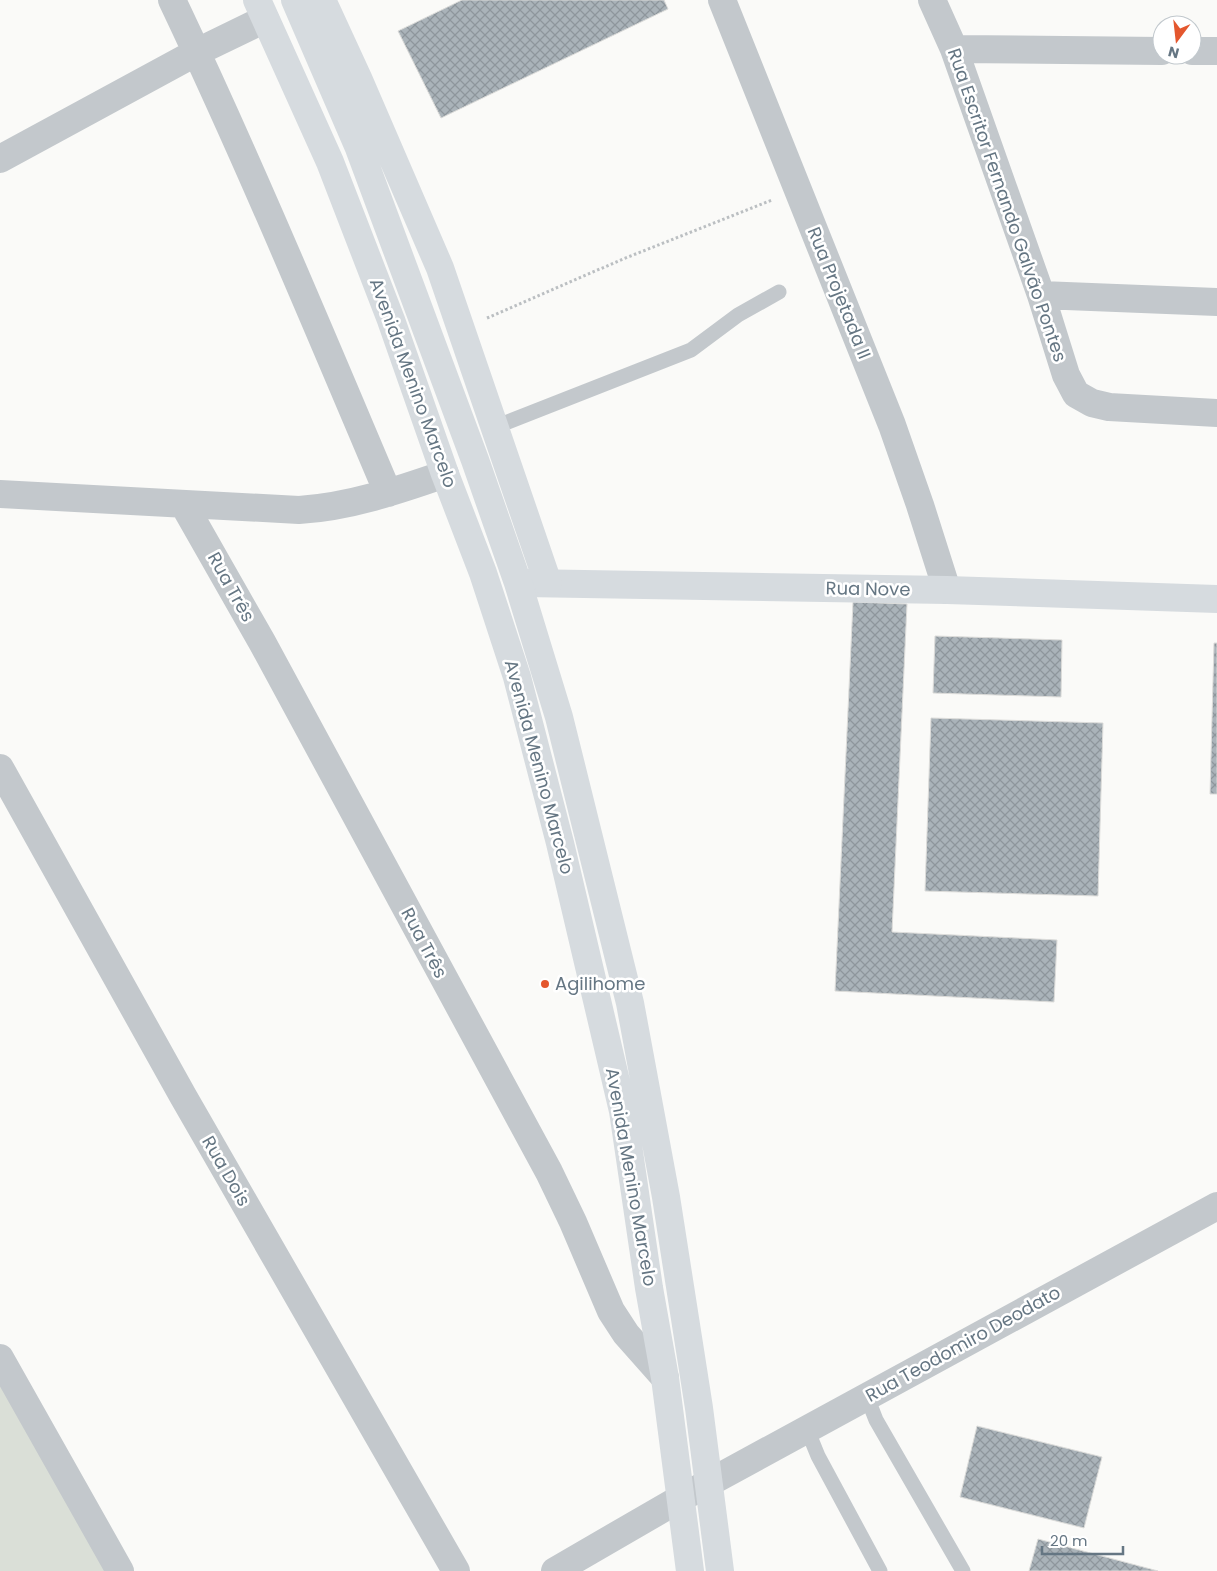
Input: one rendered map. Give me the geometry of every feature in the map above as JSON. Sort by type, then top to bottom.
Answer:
[{"type":"main road","name":"Avenida Menino Marcelo","points":[[296,0],[359,148],[518,583],[559,717],[630,1003],[666,1196],[699,1408],[720,1571]]},
{"type":"main road","points":[[322,0],[362,87],[440,268],[548,583]]},
{"type":"main road","name":"Avenida Menino Marcelo","points":[[261,9],[330,162],[391,320],[483,573],[517,677],[560,843],[623,1111],[649,1288],[665,1378],[690,1571]]},
{"type":"main road","points":[[440,369],[452,302]]},
{"type":"main road","name":"Rua Nove","points":[[518,583],[947,590],[1217,599]]},
{"type":"street","points":[[172,0],[284,247],[388,493]]},
{"type":"street","name":"Rua Projetada II","points":[[722,0],[892,425],[947,590]]},
{"type":"street","name":"Rua Escritor Fernando Galvão Pontes","points":[[932,0],[954,49],[1041,295],[1066,375],[1076,394],[1092,403],[1109,407],[1217,413]]},
{"type":"street","points":[[0,159],[197,52],[261,9]]},
{"type":"street","points":[[954,49],[1152,51]]},
{"type":"street","points":[[1202,51],[1217,51]]},
{"type":"street","points":[[1041,295],[1217,302]]},
{"type":"street","points":[[0,494],[300,510],[324,509],[388,493],[446,474]]},
{"type":"street","name":"Rua Três","points":[[184,504],[262,642],[549,1172],[573,1222],[611,1311],[626,1334],[665,1378]]},
{"type":"street","name":"Rua Dois","points":[[0,768],[183,1096],[456,1571]]},
{"type":"street","name":"Rua Teodomiro Deodato","points":[[555,1571],[708,1483],[1217,1206]]},
{"type":"street","points":[[0,1358],[120,1571]]},
{"type":"lane","points":[[495,427],[691,350],[738,315],[779,292]]},
{"type":"lane","points":[[867,1396],[876,1420],[963,1571]]},
{"type":"lane","points":[[807,1429],[818,1456],[880,1571]]},
{"type":"path","points":[[461,329],[623,259],[798,190]]},
{"type":"shaded area","points":[[0,1379],[112,1571],[0,1571]]},
{"type":"building","points":[[462,0],[664,0],[668,9],[441,118],[398,31]]},
{"type":"building","points":[[853,602],[907,604],[892,932],[1057,940],[1054,1002],[835,991]]},
{"type":"building","points":[[935,636],[1062,640],[1061,697],[933,693]]},
{"type":"building","points":[[1214,643],[1217,643],[1217,794],[1210,794]]},
{"type":"building","points":[[931,718],[1103,723],[1098,896],[925,891]]},
{"type":"building","points":[[977,1426],[1102,1457],[1084,1528],[960,1497]]},
{"type":"building","points":[[1038,1539],[1158,1571],[1029,1571]]},
{"type":"place","name":"Agilihome","points":[[545,984]]}]
